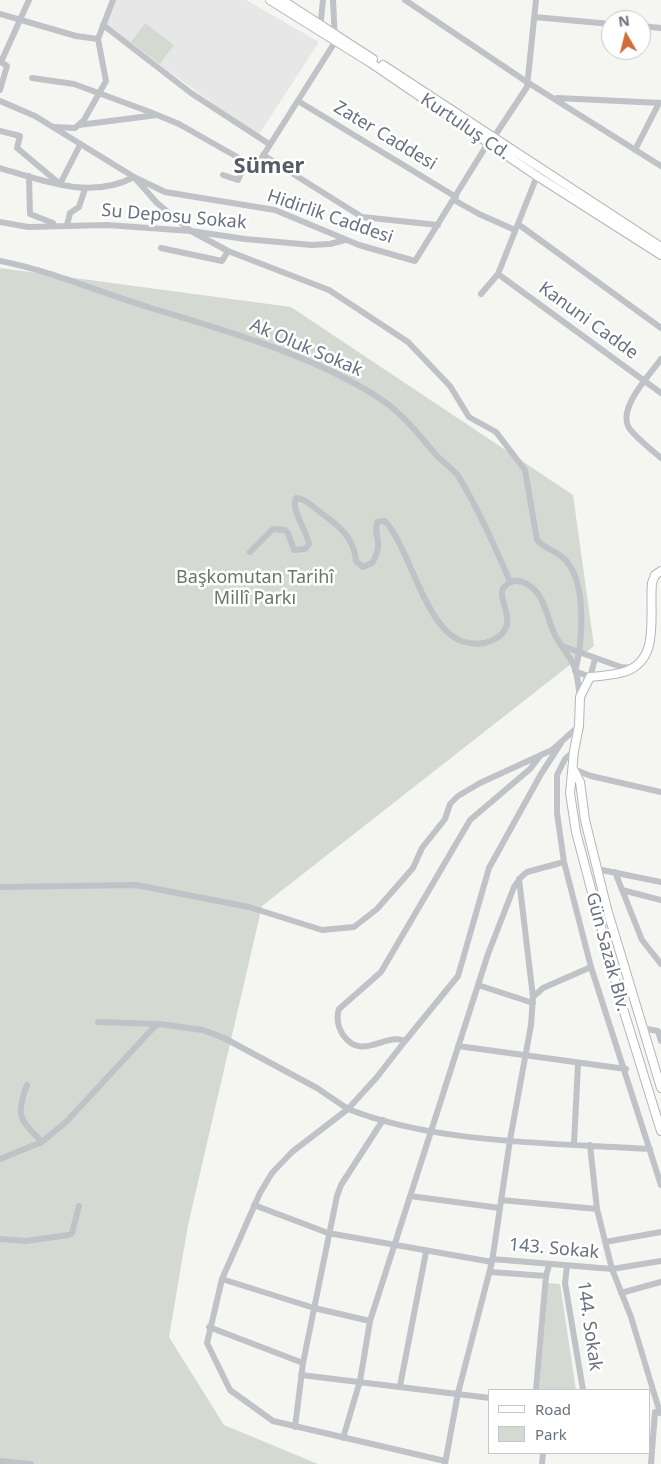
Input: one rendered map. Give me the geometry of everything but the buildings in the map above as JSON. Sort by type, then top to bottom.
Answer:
[{"type":"main road","name":"Kurtuluş Cd.","points":[[270,0],[336,38],[491,140],[660,245]]},
{"type":"main road","name":"Kurtuluş Cd.","points":[[282,0],[320,28]]},
{"type":"main road","name":"Kurtuluş Cd.","points":[[491,140],[537,176],[661,255]]},
{"type":"main road","points":[[580,697],[590,678],[624,672],[634,668],[648,658],[654,637],[652,583],[655,574],[661,571]]},
{"type":"main road","name":"Gün Sazak Blv.","points":[[580,697],[579,726],[574,751],[570,793],[576,832],[621,1002],[661,1131]]},
{"type":"main road","name":"Gün Sazak Blv.","points":[[573,769],[580,782],[585,820],[597,869],[661,1088]]},
{"type":"street","points":[[0,90],[7,66],[1,62],[29,0]]},
{"type":"street","points":[[78,125],[101,93],[106,82],[98,39],[113,0]]},
{"type":"street","points":[[320,28],[322,0]]},
{"type":"street","points":[[32,78],[74,84],[101,93],[179,124],[246,162],[261,159],[336,38],[333,0]]},
{"type":"street","points":[[405,0],[527,82],[556,98],[661,166]]},
{"type":"street","points":[[527,82],[536,0]]},
{"type":"street","points":[[0,14],[76,36],[98,39]]},
{"type":"street","points":[[534,17],[601,23]]},
{"type":"street","points":[[103,25],[191,93],[269,144]]},
{"type":"street","name":"Hidirlik Caddesi","points":[[0,101],[36,116],[134,177],[165,192],[275,210],[345,240],[415,261],[526,87],[527,82]]},
{"type":"street","points":[[556,98],[660,103],[634,150]]},
{"type":"street","name":"Zater Caddesi","points":[[298,101],[479,214],[517,227],[661,328]]},
{"type":"street","points":[[50,126],[70,129],[78,125],[157,115]]},
{"type":"street","points":[[0,131],[20,136],[17,148],[60,184]]},
{"type":"street","points":[[60,184],[80,145]]},
{"type":"street","points":[[263,155],[362,216],[438,224]]},
{"type":"street","points":[[223,175],[238,180],[246,162]]},
{"type":"street","points":[[0,168],[86,189],[122,183],[134,177],[156,203],[191,231],[228,252],[329,290],[408,342],[450,386],[469,417],[496,432],[525,470],[537,540],[542,546],[563,557],[579,587],[580,654],[576,671]]},
{"type":"street","points":[[29,176],[30,214],[57,224]]},
{"type":"street","points":[[481,294],[498,274],[537,176]]},
{"type":"street","points":[[67,225],[70,213],[79,207],[86,189]]},
{"type":"street","name":"Su Deposu Sokak","points":[[0,222],[28,227],[57,224],[191,231],[245,239],[312,245],[330,244],[345,240]]},
{"type":"street","points":[[161,248],[222,261],[228,252]]},
{"type":"street","name":"Ak Oluk Sokak","points":[[0,261],[61,277],[109,296],[208,326],[286,353],[351,382],[382,400],[396,411],[457,475],[487,529],[510,582]]},
{"type":"street","name":"Kanuni Cadde","points":[[498,274],[661,393]]},
{"type":"street","points":[[661,359],[630,402],[626,414],[627,423],[639,438],[661,458]]},
{"type":"street","points":[[250,552],[273,530],[285,530],[288,533],[294,550],[305,549],[309,544],[308,537],[294,502],[296,498],[307,502],[344,531],[355,549],[356,561],[363,567],[372,563],[377,554],[379,543],[377,522],[384,521],[394,532],[421,590],[440,622],[460,640],[472,644],[484,643],[492,640],[505,629],[508,623],[508,612],[502,592],[504,587],[510,582],[519,581],[538,592],[562,646],[574,665],[580,697]]},
{"type":"street","points":[[562,646],[621,668],[634,668]]},
{"type":"street","points":[[576,671],[590,678],[595,659]]},
{"type":"street","points":[[0,887],[136,885],[249,908],[322,930],[354,927],[377,909],[413,868],[422,848],[445,819],[450,804],[458,796],[480,783],[540,756],[561,743],[579,726]]},
{"type":"street","points":[[519,879],[533,1000],[527,1057],[510,1140],[490,1272],[458,1393],[445,1463],[274,1421],[230,1390],[209,1349],[207,1337],[222,1279],[254,1205],[272,1174],[292,1152],[348,1109],[377,1077],[458,976],[490,868],[541,774],[561,743]]},
{"type":"street","points":[[574,751],[565,759],[557,775],[557,814],[564,862],[591,967],[626,1070],[661,1185]]},
{"type":"street","points":[[405,1041],[396,1039],[362,1047],[356,1046],[346,1039],[341,1032],[337,1015],[339,1009],[381,972],[470,820],[530,769],[540,756]]},
{"type":"street","points":[[573,769],[591,776],[661,792]]},
{"type":"street","points":[[343,1438],[360,1381],[370,1321],[433,1131],[478,985],[514,887],[526,872],[564,862]]},
{"type":"street","points":[[597,869],[661,882]]},
{"type":"street","points":[[615,872],[642,940],[661,964]]},
{"type":"street","points":[[622,890],[661,900]]},
{"type":"street","points":[[533,1000],[543,988],[591,967]]},
{"type":"street","points":[[478,985],[533,1000]]},
{"type":"street","points":[[98,1022],[159,1024],[203,1030],[224,1038],[317,1088],[348,1109],[383,1120],[433,1131],[510,1140],[650,1149]]},
{"type":"street","points":[[0,1159],[42,1142],[67,1121],[155,1026],[159,1024]]},
{"type":"street","points":[[642,1028],[658,1031],[661,1041]]},
{"type":"street","points":[[458,1046],[626,1070]]},
{"type":"street","points":[[574,1144],[578,1064]]},
{"type":"street","points":[[27,1085],[19,1112],[22,1121],[42,1142]]},
{"type":"street","points":[[294,1427],[303,1363],[328,1233],[341,1185],[383,1120]]},
{"type":"street","points":[[590,1145],[597,1209],[605,1242],[649,1389]]},
{"type":"street","points":[[410,1196],[500,1208]]},
{"type":"street","points":[[501,1200],[597,1209]]},
{"type":"street","name":"143. Sokak","points":[[254,1205],[328,1233],[426,1252],[492,1261],[612,1269],[661,1261]]},
{"type":"street","points":[[0,1239],[26,1241],[72,1233],[79,1206]]},
{"type":"street","points":[[605,1242],[661,1232]]},
{"type":"street","points":[[400,1386],[426,1252]]},
{"type":"street","points":[[536,1389],[546,1276],[549,1265]]},
{"type":"street","name":"144. Sokak","points":[[567,1266],[565,1283],[583,1389]]},
{"type":"street","points":[[490,1272],[546,1276]]},
{"type":"street","points":[[222,1279],[314,1308],[370,1321]]},
{"type":"street","points":[[621,1293],[661,1282]]},
{"type":"street","points":[[209,1327],[303,1363]]},
{"type":"street","points":[[301,1375],[488,1398]]},
{"type":"street","points":[[651,1395],[656,1412],[651,1464]]},
{"type":"street","points":[[0,1461],[31,1464]]},
{"type":"shaded area","points":[[115,0],[246,0],[319,42],[258,136],[105,25]]},
{"type":"green space","points":[[145,23],[174,45],[160,64],[131,42]]},
{"type":"green space","name":"Başkomutan Tarihî Millî Parkı","points":[[0,268],[291,307],[573,495],[594,646],[262,906],[188,1225],[169,1337],[224,1425],[318,1464],[0,1464]]},
{"type":"green space","points":[[548,1283],[560,1284],[576,1389],[539,1389]]},
{"type":"district","name":"Sümer","points":[[269,167]]}]
